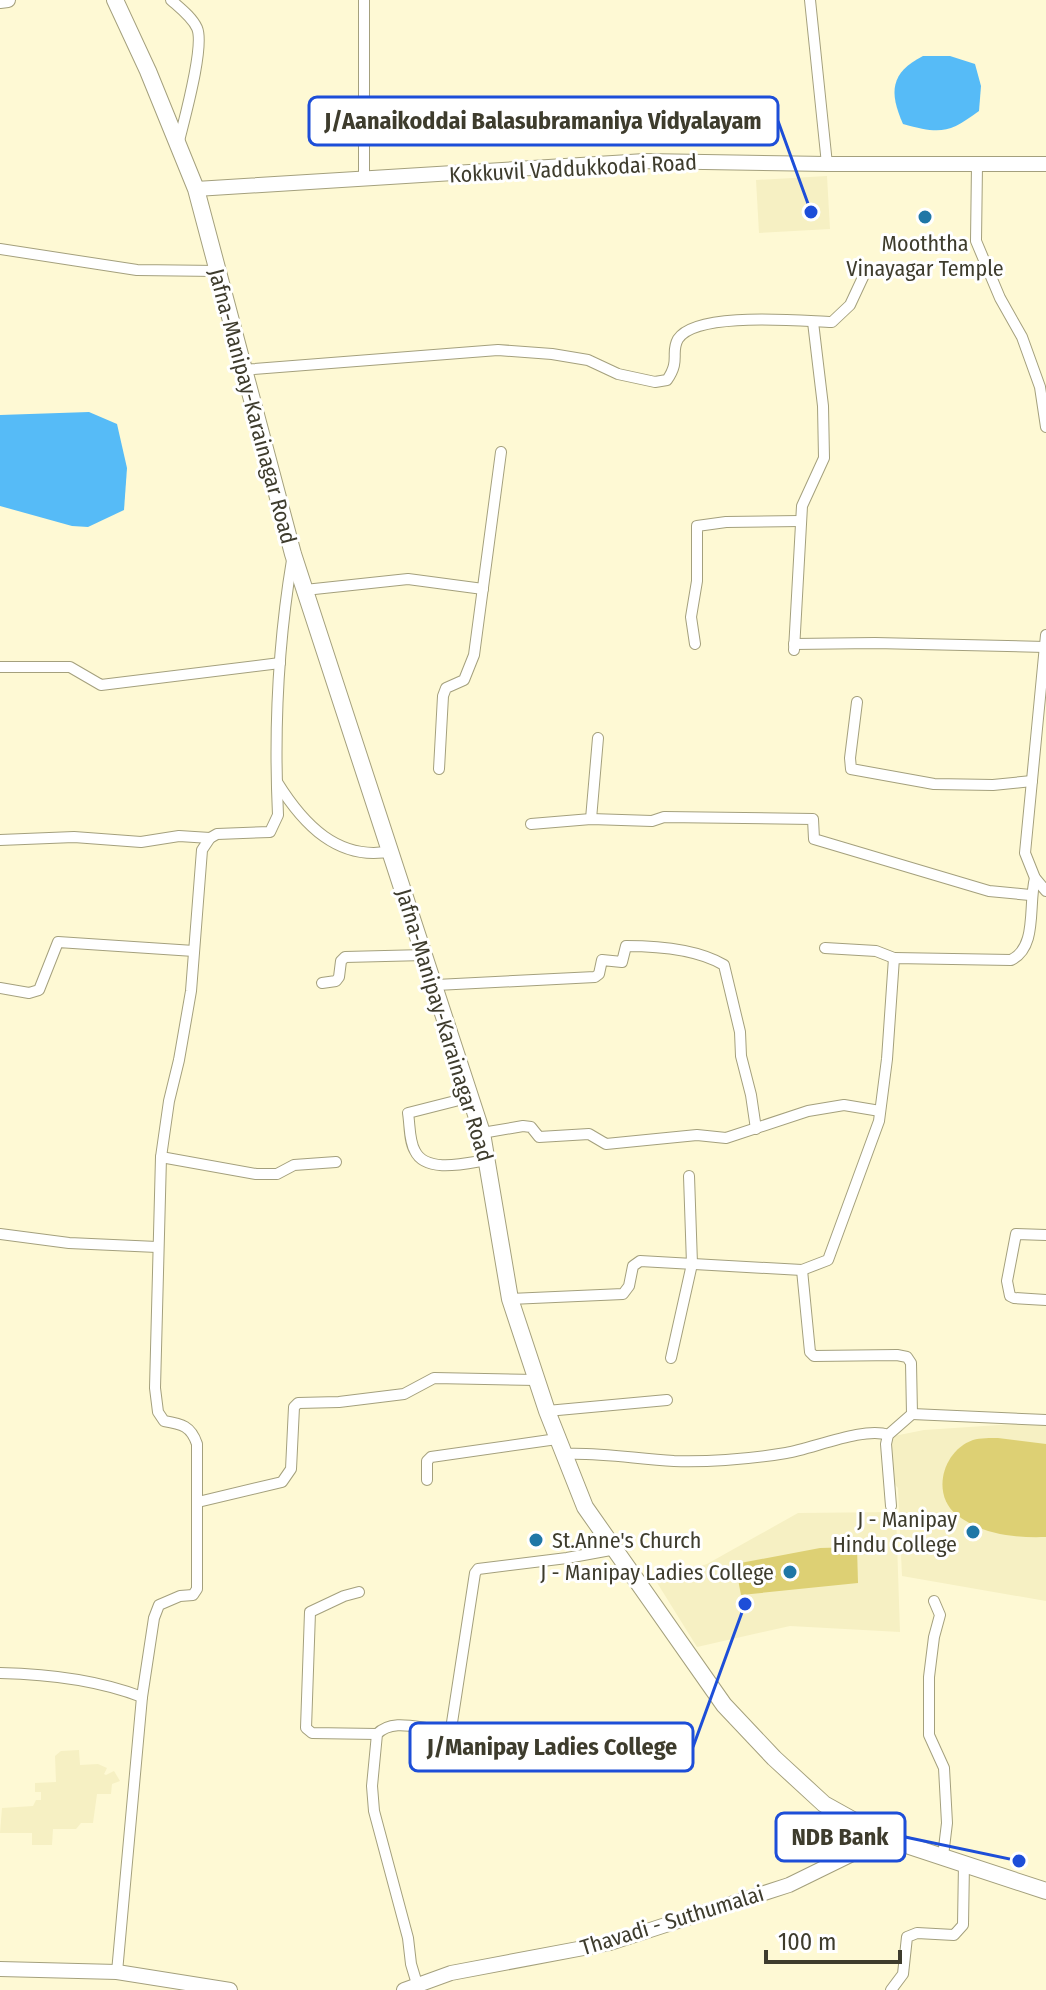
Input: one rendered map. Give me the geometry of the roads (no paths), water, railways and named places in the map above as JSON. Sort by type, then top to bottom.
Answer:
[{"type":"main road","points":[[0,1],[8,0]]},
{"type":"main road","name":"Jafna-Manipay-Karainagar Road","points":[[115,0],[196,189],[293,554],[482,1133],[510,1299],[547,1411],[585,1507],[724,1705],[774,1758],[824,1804],[885,1838],[1046,1891]]},
{"type":"main road","name":"Kokkuvil Vaddukkodai Road","points":[[196,189],[645,161],[1046,164]]},
{"type":"main road","name":"Thavadi - Suthumalai","points":[[411,1987],[451,1973],[610,1943],[789,1885],[885,1838]]},
{"type":"main road","points":[[0,1969],[117,1972],[230,1990]]},
{"type":"street","points":[[171,0],[196,26],[199,35],[198,56],[178,145]]},
{"type":"street","points":[[364,0],[364,180]]},
{"type":"street","points":[[810,0],[827,164]]},
{"type":"street","points":[[977,165],[976,241],[1000,298],[1022,337],[1040,387],[1046,427]]},
{"type":"street","points":[[0,249],[137,270],[217,271]]},
{"type":"street","points":[[242,370],[498,350],[588,360],[618,374],[655,382],[667,380],[676,367],[675,346],[680,336],[690,329],[722,320],[832,322],[850,305],[864,275]]},
{"type":"street","points":[[813,322],[823,406],[824,458],[802,506],[794,647],[875,643],[1045,647]]},
{"type":"street","points":[[439,769],[443,696],[446,688],[464,680],[474,655],[501,452]]},
{"type":"street","points":[[695,644],[691,617],[697,581],[697,526],[726,522],[800,521]]},
{"type":"street","points":[[117,1972],[142,1697],[154,1618],[159,1605],[180,1596],[193,1595],[197,1589],[197,1444],[192,1431],[182,1424],[164,1421],[158,1412],[155,1388],[161,1157],[191,991],[202,850],[217,834],[270,832],[278,815],[276,781],[282,618],[293,554]]},
{"type":"street","points":[[305,590],[408,579],[483,589]]},
{"type":"street","points":[[1046,635],[1025,853],[1035,878],[1046,891]]},
{"type":"street","points":[[0,667],[70,667],[101,685],[280,663]]},
{"type":"street","points":[[857,702],[851,769],[934,784],[993,785],[1032,781]]},
{"type":"street","points":[[591,819],[598,738]]},
{"type":"street","points":[[276,781],[296,812],[318,834],[356,852],[375,854],[392,851]]},
{"type":"street","points":[[531,824],[591,819],[813,819],[814,839],[989,891],[1030,895]]},
{"type":"street","points":[[0,840],[74,837],[141,842],[179,836],[210,838]]},
{"type":"street","points":[[825,948],[876,951],[894,958],[1011,960],[1021,955],[1029,939],[1030,895],[1035,878]]},
{"type":"street","points":[[0,988],[29,993],[39,990],[58,942],[194,951]]},
{"type":"street","points":[[436,985],[595,977],[599,974],[602,960],[622,962],[626,946],[651,946],[712,958],[724,965],[740,1032],[741,1056],[756,1129]]},
{"type":"street","points":[[322,983],[336,981],[345,957],[425,955]]},
{"type":"street","points":[[510,1299],[623,1294],[629,1286],[633,1266],[640,1261],[802,1270],[828,1260],[879,1121],[894,958]]},
{"type":"street","points":[[471,1097],[408,1113],[413,1149],[420,1160],[431,1164],[487,1160]]},
{"type":"street","points":[[482,1133],[523,1126],[531,1127],[539,1137],[589,1134],[606,1144],[697,1135],[726,1138],[808,1111],[844,1105],[880,1111]]},
{"type":"street","points":[[161,1157],[256,1174],[277,1174],[294,1165],[336,1162]]},
{"type":"street","points":[[671,1358],[692,1264],[689,1176]]},
{"type":"street","points":[[0,1234],[61,1242],[157,1247]]},
{"type":"street","points":[[1046,1235],[1016,1234],[1007,1281],[1010,1296],[1014,1298],[1046,1300]]},
{"type":"street","points":[[802,1270],[810,1352],[814,1356],[879,1354],[907,1357],[911,1363],[912,1414]]},
{"type":"street","points":[[198,1502],[282,1482],[291,1469],[294,1407],[298,1403],[339,1402],[404,1394],[434,1378],[536,1380]]},
{"type":"street","points":[[547,1411],[667,1400]]},
{"type":"street","points":[[888,1435],[912,1414],[1046,1420]]},
{"type":"street","points":[[427,1480],[427,1461],[431,1457],[560,1446],[672,1461],[713,1461],[788,1453],[870,1432],[888,1435]]},
{"type":"street","points":[[888,1435],[891,1506]]},
{"type":"street","points":[[411,1987],[408,1938],[374,1811],[372,1786],[377,1734],[383,1728],[400,1725],[439,1731],[451,1729],[478,1569],[616,1549]]},
{"type":"street","points":[[359,1592],[310,1612],[306,1728],[312,1733],[377,1734]]},
{"type":"street","points":[[934,1601],[940,1615],[929,1677],[929,1735],[944,1768],[947,1823],[943,1856]]},
{"type":"street","points":[[0,1673],[26,1673],[118,1688],[142,1697]]},
{"type":"street","points":[[891,1990],[903,1974],[907,1937],[917,1933],[954,1935],[963,1925],[964,1863]]},
{"type":"water","points":[[923,56],[950,56],[975,64],[981,86],[979,111],[943,130],[903,124],[894,93],[895,84],[904,69]]},
{"type":"water","points":[[89,412],[117,424],[127,468],[124,510],[88,527],[72,526],[0,506],[0,415]]},
{"type":"place","name":"J/Aanaikoddai Balasubramaniya Vidyalayam","points":[[811,212]]},
{"type":"place","name":"Mooththa Vinayagar Temple","points":[[925,217]]},
{"type":"place","name":"J - Manipay Hindu College","points":[[973,1532]]},
{"type":"place","name":"St.Anne's Church","points":[[536,1540]]},
{"type":"place","name":"J - Manipay Ladies College","points":[[790,1572]]},
{"type":"place","name":"J/Manipay Ladies College","points":[[745,1604]]},
{"type":"place","name":"NDB Bank","points":[[1019,1861]]}]
